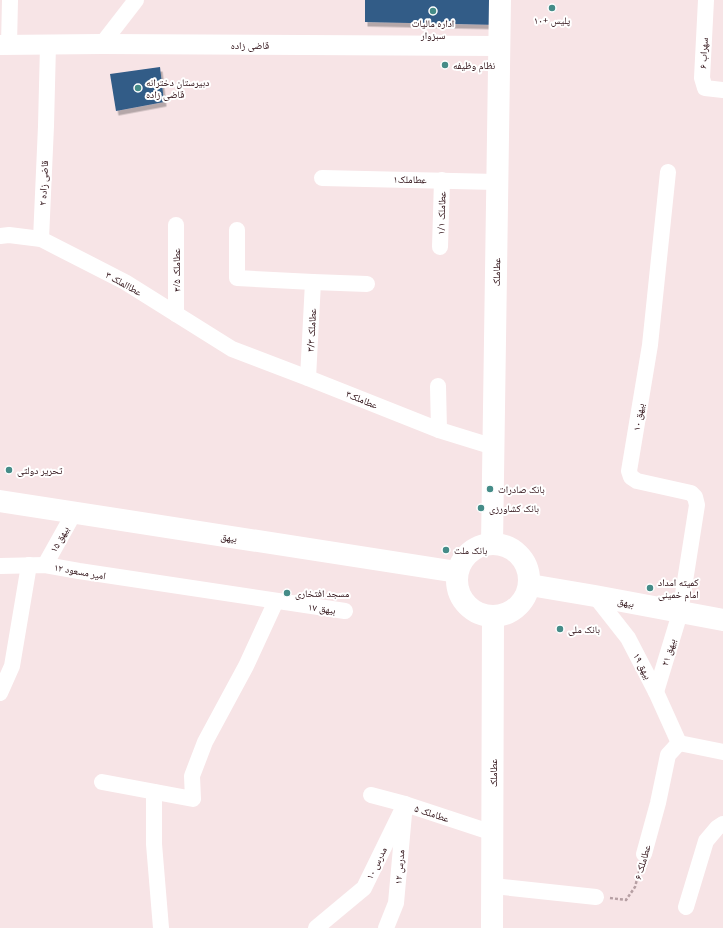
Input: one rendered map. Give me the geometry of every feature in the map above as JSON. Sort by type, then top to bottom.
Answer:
[{"type":"main road","name":"عطاملک","points":[[492,544],[500,0]]},
{"type":"main road","name":"بیهق","points":[[0,501],[457,572]]},
{"type":"main road","points":[[492,544],[505,545],[516,552],[524,561],[529,573],[530,585],[527,595],[521,604],[513,611],[504,616],[493,617],[482,616],[472,611],[464,603],[459,594],[456,583],[457,572],[461,562],[469,552],[480,546],[492,544]]},
{"type":"main road","name":"بیهق","points":[[530,585],[723,620]]},
{"type":"main road","name":"عطاملک","points":[[492,928],[493,617]]},
{"type":"street","points":[[4,45],[10,0]]},
{"type":"street","points":[[102,44],[136,0]]},
{"type":"street","name":"سهراب ۶","points":[[706,0],[702,78],[705,88],[723,90]]},
{"type":"street","name":"قاضی زاده","points":[[4,45],[499,46]]},
{"type":"street","name":"قاضی زاده ۲","points":[[41,239],[48,45]]},
{"type":"street","name":"بیهق ۱۰","points":[[668,172],[650,345],[629,471],[631,477],[637,481],[691,493],[695,497],[697,505],[680,613]]},
{"type":"street","name":"عطاملک۱","points":[[322,178],[497,182]]},
{"type":"street","name":"عطاملک ۱/۱","points":[[440,246],[442,180]]},
{"type":"street","name":"عطاملک ۳/۵","points":[[176,226],[176,314]]},
{"type":"street","points":[[237,230],[237,278],[367,284]]},
{"type":"street","name":"عطاالملک ۳","points":[[5,236],[41,239],[125,282],[232,349]]},
{"type":"street","name":"عطاملک ۳/۳","points":[[308,378],[313,282]]},
{"type":"street","name":"عطاملک۳","points":[[232,349],[439,430],[494,447]]},
{"type":"street","points":[[438,386],[439,430]]},
{"type":"street","name":"بیهق ۱۵","points":[[45,565],[74,513]]},
{"type":"street","points":[[0,693],[12,666],[29,565]]},
{"type":"street","name":"امیر مسعود ۱۲","points":[[0,566],[45,565],[276,601]]},
{"type":"street","name":"بیهق ۱۹","points":[[595,596],[628,638],[656,692],[679,743]]},
{"type":"street","points":[[102,782],[193,799],[192,776],[205,742],[246,666],[276,601]]},
{"type":"street","name":"بیهق ۱۷","points":[[276,601],[345,611]]},
{"type":"street","name":"بیهق ۲۱","points":[[656,692],[680,613]]},
{"type":"street","points":[[679,743],[723,752]]},
{"type":"street","name":"عطاملک ۶","points":[[644,854],[658,803],[668,755],[679,743]]},
{"type":"street","points":[[154,792],[154,844],[161,928]]},
{"type":"street","name":"عطاملک ۵","points":[[371,795],[405,804],[493,833]]},
{"type":"street","name":"مدرس ۱۰","points":[[316,928],[364,888],[405,804]]},
{"type":"street","name":"مدرس ۱۲","points":[[386,928],[396,903],[405,804]]},
{"type":"street","points":[[686,907],[706,841],[717,828],[723,824]]},
{"type":"street","points":[[493,886],[596,897]]},
{"type":"path","name":"عطاملک ۶","points":[[596,897],[626,900],[635,887],[644,854]]},
{"type":"building","name":"اداره مالیات سبزوار","points":[[365,0],[501,0],[501,25],[365,22]]},
{"type":"building","name":"دبیرستان دخترانه قاضی زاده","points":[[160,67],[164,102],[116,111],[110,74]]},
{"type":"place","name":"پلیس +۱۰","points":[[552,8]]},
{"type":"place","name":"اداره مالیات سبزوار","points":[[433,11]]},
{"type":"place","name":"نظام وظیفه","points":[[445,65]]},
{"type":"place","name":"دبیرستان دخترانه قاضی زاده","points":[[138,88]]},
{"type":"place","name":"تحریر دولتی","points":[[9,470]]},
{"type":"place","name":"بانک صادرات","points":[[490,489]]},
{"type":"place","name":"بانک کشاورزی","points":[[481,508]]},
{"type":"place","name":"بانک ملت","points":[[446,550]]},
{"type":"place","name":"کمیته امداد امام خمینی","points":[[650,588]]},
{"type":"place","name":"مسجد افتخاری","points":[[287,593]]},
{"type":"place","name":"بانک ملی","points":[[560,629]]}]
